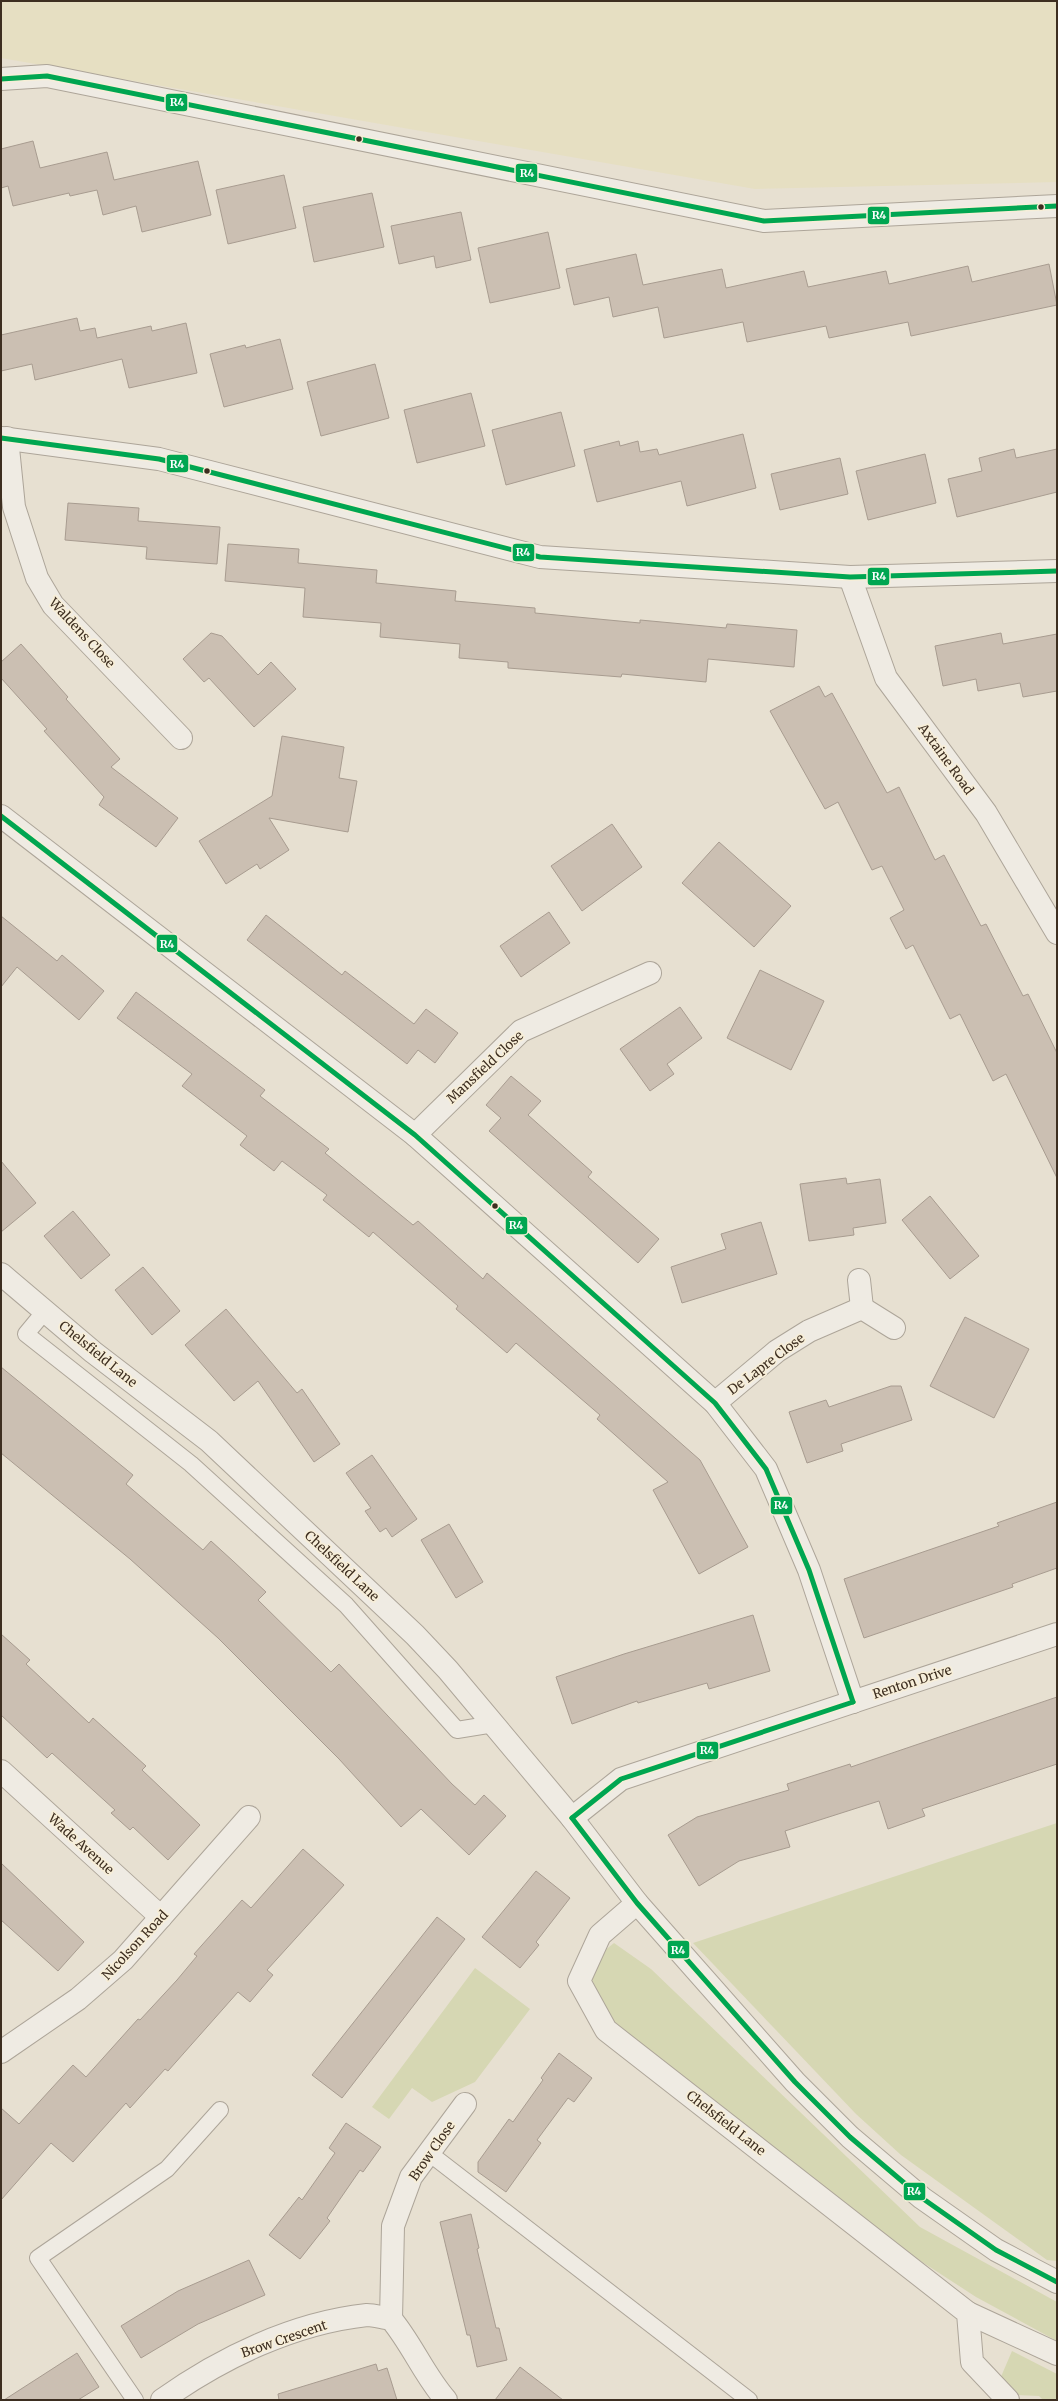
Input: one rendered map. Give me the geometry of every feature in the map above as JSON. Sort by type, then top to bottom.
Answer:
[{"type":"street","points":[[1,79],[47,76],[764,221],[1057,206]]},
{"type":"street","points":[[4,438],[159,459],[540,556],[850,577],[1057,571]]},
{"type":"street","name":"Waldens Close","points":[[4,438],[14,507],[37,578],[52,605],[181,738]]},
{"type":"street","name":"Axtaine Road","points":[[850,577],[886,678],[986,813],[1057,934]]},
{"type":"street","points":[[1,816],[415,1135],[715,1403],[766,1469],[809,1570],[853,1702]]},
{"type":"street","name":"Mansfield Close","points":[[415,1135],[521,1031],[650,973]]},
{"type":"street","name":"Chelsfield Lane","points":[[1,1274],[93,1352],[209,1441],[415,1635],[494,1724],[572,1818],[637,1903],[795,2082],[850,2137],[922,2198],[977,2237],[996,2250],[1057,2282]]},
{"type":"street","points":[[859,1280],[862,1308],[894,1328]]},
{"type":"street","name":"De Lapre Close","points":[[715,1403],[777,1351],[809,1331],[862,1308]]},
{"type":"street","name":"Renton Drive","points":[[572,1818],[621,1779],[1057,1634]]},
{"type":"street","name":"Wade Avenue","points":[[1,1771],[161,1917]]},
{"type":"street","name":"Nicolson Road","points":[[1,2052],[101,1981],[123,1960],[249,1817]]},
{"type":"street","name":"Chelsfield Lane","points":[[637,1903],[600,1935],[579,1981],[606,2030],[968,2312],[1057,2354]]},
{"type":"street","name":"Brow Close","points":[[391,2319],[394,2226],[411,2177],[465,2104]]},
{"type":"street","points":[[968,2312],[972,2362],[1008,2400]]},
{"type":"street","name":"Brow Crescent","points":[[162,2400],[187,2382],[248,2349],[319,2325],[368,2315],[391,2319]]},
{"type":"street","points":[[391,2319],[405,2336],[430,2382],[446,2400]]},
{"type":"lane","points":[[45,1311],[26,1334],[191,1464],[340,1599],[457,1730],[494,1724]]},
{"type":"lane","points":[[135,2400],[38,2258],[167,2169],[220,2110]]},
{"type":"lane","points":[[429,2153],[749,2400]]},
{"type":"shaded area","points":[[1,1],[1057,1],[1057,182],[755,189],[1,58]]},
{"type":"green space","points":[[1057,1823],[1057,2261],[1047,2260],[901,2155],[856,2114],[693,1943]]},
{"type":"green space","points":[[614,1943],[651,1969],[920,2227],[1057,2302],[1057,2341],[976,2297],[893,2243],[607,2019],[592,1979],[604,1951]]},
{"type":"green space","points":[[475,1968],[530,2009],[475,2082],[432,2102],[412,2088],[389,2119],[372,2107]]},
{"type":"green space","points":[[1012,2351],[1057,2374],[1057,2400],[1043,2400],[1039,2396],[1017,2395],[1000,2379]]},
{"type":"building","points":[[33,141],[40,168],[107,152],[114,180],[198,161],[211,215],[142,232],[136,206],[103,215],[97,190],[70,196],[69,193],[13,206],[8,186],[1,188],[1,149]]},
{"type":"building","points":[[284,175],[296,228],[228,244],[216,190]]},
{"type":"building","points":[[372,193],[384,247],[314,262],[303,207]]},
{"type":"building","points":[[461,212],[471,260],[436,268],[434,256],[399,264],[391,226]]},
{"type":"building","points":[[548,232],[560,288],[490,303],[478,248]]},
{"type":"building","points":[[636,254],[643,285],[722,269],[726,288],[804,271],[808,287],[886,271],[889,284],[968,266],[972,282],[1049,264],[1057,305],[911,336],[908,322],[829,338],[826,326],[747,342],[743,322],[664,338],[658,307],[613,317],[609,297],[574,305],[566,269]]},
{"type":"building","points":[[77,318],[80,331],[95,328],[97,338],[151,326],[152,331],[186,323],[197,373],[129,388],[122,359],[35,380],[32,364],[1,371],[1,335]]},
{"type":"building","points":[[280,339],[293,389],[224,407],[210,354],[245,345],[246,348]]},
{"type":"building","points":[[375,364],[389,418],[321,436],[307,382]]},
{"type":"building","points":[[471,393],[485,446],[417,463],[404,410]]},
{"type":"building","points":[[561,412],[575,466],[506,485],[492,430]]},
{"type":"building","points":[[743,434],[756,488],[687,506],[681,481],[597,502],[584,450],[619,441],[620,446],[638,441],[640,452],[657,449],[659,455]]},
{"type":"building","points":[[1014,449],[1016,458],[1057,449],[1057,492],[957,517],[948,479],[982,471],[979,458]]},
{"type":"building","points":[[925,454],[936,503],[868,520],[856,471]]},
{"type":"building","points":[[840,458],[848,494],[780,510],[771,474]]},
{"type":"building","points":[[68,503],[139,508],[138,521],[220,527],[217,564],[146,559],[147,547],[65,540]]},
{"type":"building","points":[[228,544],[299,549],[298,563],[377,570],[376,583],[456,591],[455,601],[535,608],[535,613],[640,623],[640,620],[726,628],[727,624],[797,630],[794,667],[708,659],[706,682],[622,674],[621,677],[508,668],[508,662],[459,658],[460,644],[380,637],[381,623],[303,617],[305,588],[225,581]]},
{"type":"building","points":[[211,633],[222,636],[258,675],[271,662],[296,689],[254,727],[209,678],[204,682],[183,659]]},
{"type":"building","points":[[1001,633],[1003,644],[1057,634],[1057,691],[1023,697],[1020,683],[978,691],[976,679],[943,686],[935,646]]},
{"type":"building","points":[[21,644],[68,697],[66,699],[120,759],[111,767],[178,818],[156,847],[99,805],[104,797],[44,731],[47,729],[1,678],[1,662]]},
{"type":"building","points":[[819,686],[825,697],[832,693],[887,793],[899,787],[935,860],[944,855],[981,926],[986,924],[1023,996],[1028,994],[1057,1053],[1057,1178],[1006,1074],[993,1081],[960,1014],[950,1019],[913,945],[906,949],[890,918],[904,910],[882,866],[872,870],[838,802],[825,809],[770,711]]},
{"type":"building","points":[[282,736],[344,747],[339,778],[357,781],[348,832],[269,818],[289,850],[260,869],[257,864],[226,884],[199,841],[272,796]]},
{"type":"building","points":[[612,824],[642,867],[582,911],[551,866]]},
{"type":"building","points":[[719,842],[791,906],[754,947],[682,883]]},
{"type":"building","points":[[549,912],[570,943],[521,977],[500,946]]},
{"type":"building","points":[[266,915],[342,975],[345,971],[414,1024],[426,1009],[458,1033],[435,1063],[418,1050],[407,1064],[247,940]]},
{"type":"building","points":[[1,916],[57,961],[62,955],[104,991],[79,1020],[17,967],[1,987]]},
{"type":"building","points":[[760,970],[824,1001],[791,1070],[727,1038]]},
{"type":"building","points":[[136,992],[265,1090],[260,1096],[329,1149],[325,1153],[413,1225],[418,1221],[483,1279],[487,1273],[700,1460],[748,1547],[699,1574],[653,1490],[668,1482],[597,1419],[600,1415],[516,1343],[507,1353],[456,1309],[458,1306],[373,1232],[369,1237],[323,1200],[327,1195],[282,1161],[274,1171],[240,1145],[247,1136],[182,1086],[192,1074],[117,1018]]},
{"type":"building","points":[[680,1007],[702,1038],[667,1064],[674,1074],[650,1091],[620,1049]]},
{"type":"building","points":[[511,1076],[541,1101],[528,1115],[592,1172],[588,1177],[659,1239],[638,1263],[489,1131],[501,1118],[486,1105]]},
{"type":"building","points":[[1,1161],[36,1203],[1,1232]]},
{"type":"building","points":[[846,1178],[847,1184],[880,1179],[886,1223],[853,1228],[854,1235],[809,1241],[800,1184]]},
{"type":"building","points":[[930,1196],[979,1256],[950,1279],[902,1220]]},
{"type":"building","points":[[73,1211],[110,1255],[81,1279],[44,1236]]},
{"type":"building","points":[[761,1222],[777,1274],[682,1303],[671,1267],[726,1249],[721,1234]]},
{"type":"building","points":[[143,1267],[180,1311],[152,1335],[115,1290]]},
{"type":"building","points":[[226,1309],[297,1393],[302,1389],[340,1444],[314,1462],[258,1381],[234,1401],[185,1345]]},
{"type":"building","points":[[965,1317],[1029,1349],[994,1418],[930,1386]]},
{"type":"building","points":[[1,1367],[133,1475],[126,1484],[203,1550],[211,1541],[233,1561],[266,1592],[258,1600],[331,1672],[339,1664],[452,1784],[475,1805],[484,1795],[506,1816],[469,1855],[421,1809],[401,1827],[339,1759],[218,1638],[130,1559],[1,1453]]},
{"type":"building","points":[[891,1386],[901,1386],[912,1420],[841,1444],[843,1451],[807,1463],[789,1412],[826,1400],[829,1407]]},
{"type":"building","points":[[372,1455],[417,1519],[392,1537],[386,1528],[380,1532],[365,1511],[371,1508],[346,1473]]},
{"type":"building","points":[[1057,1502],[1057,1568],[1012,1584],[1013,1587],[864,1638],[844,1579],[999,1526],[997,1523]]},
{"type":"building","points":[[449,1524],[483,1582],[456,1598],[421,1540]]},
{"type":"building","points":[[753,1615],[770,1671],[709,1689],[707,1683],[638,1703],[637,1701],[572,1724],[556,1677],[624,1654]]},
{"type":"building","points":[[1,1634],[30,1660],[26,1664],[89,1723],[93,1718],[146,1766],[142,1770],[200,1825],[168,1860],[133,1827],[130,1830],[111,1813],[115,1810],[52,1753],[47,1758],[1,1715]]},
{"type":"building","points":[[1057,1697],[1057,1764],[922,1809],[925,1816],[888,1829],[879,1801],[785,1831],[790,1847],[739,1861],[699,1886],[668,1835],[697,1817],[789,1790],[787,1784],[850,1764],[851,1767]]},
{"type":"building","points":[[303,1849],[344,1885],[267,1970],[273,1975],[250,2002],[238,1992],[168,2071],[165,2069],[130,2108],[126,2103],[73,2162],[51,2143],[1,2200],[1,2108],[19,2124],[73,2065],[86,2077],[138,2019],[140,2020],[177,1980],[197,1956],[194,1954],[242,1900],[251,1908]]},
{"type":"building","points":[[1,1863],[84,1942],[58,1971],[1,1920]]},
{"type":"building","points":[[536,1871],[570,1898],[536,1942],[539,1945],[520,1968],[482,1937]]},
{"type":"building","points":[[437,1917],[465,1939],[342,2098],[312,2075]]},
{"type":"building","points":[[559,2053],[592,2078],[574,2102],[568,2098],[537,2140],[541,2143],[506,2192],[478,2172],[478,2162],[509,2119],[513,2122],[543,2080],[541,2078]]},
{"type":"building","points":[[346,2123],[381,2147],[363,2172],[360,2170],[327,2218],[330,2221],[300,2259],[269,2235],[299,2197],[302,2200],[335,2153],[329,2148]]},
{"type":"building","points":[[471,2214],[479,2248],[477,2249],[496,2328],[499,2328],[507,2360],[477,2367],[470,2335],[467,2335],[440,2222]]},
{"type":"building","points":[[249,2260],[265,2295],[198,2324],[141,2358],[121,2326],[178,2291]]},
{"type":"building","points":[[77,2353],[99,2387],[78,2400],[4,2400]]},
{"type":"building","points":[[376,2364],[378,2371],[387,2368],[397,2400],[279,2400],[278,2394]]},
{"type":"building","points":[[520,2367],[563,2400],[495,2400]]},
{"type":"transit line","name":"R4","points":[[1,79],[47,76],[764,221],[1057,206]]},
{"type":"transit line","name":"R4","points":[[1,438],[159,459],[540,557],[850,577],[1057,571]]},
{"type":"transit line","name":"R4","points":[[1,816],[415,1135],[715,1403],[766,1469],[809,1570],[853,1702]]},
{"type":"transit line","name":"R4","points":[[572,1818],[621,1779],[853,1702]]},
{"type":"transit line","name":"R4","points":[[572,1818],[637,1903],[795,2082],[850,2137],[922,2198],[996,2250],[1057,2282]]}]
